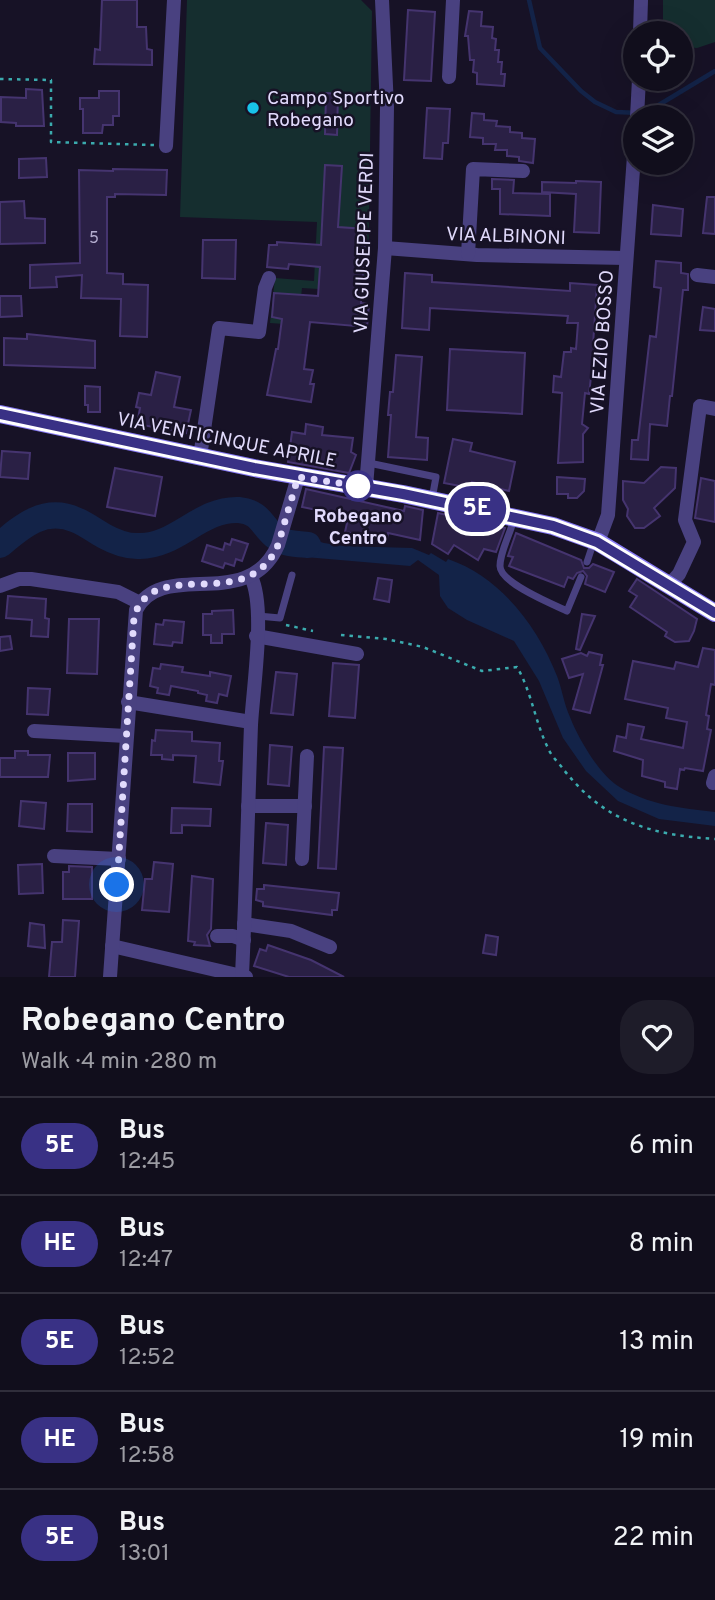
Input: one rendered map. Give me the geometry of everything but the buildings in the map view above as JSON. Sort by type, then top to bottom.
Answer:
[{"type":"main road","name":"VIA VENTICINQUE APRILE","points":[[0,414],[298,477],[366,487],[553,526],[596,541],[715,613]]},
{"type":"street","points":[[166,146],[174,0]]},
{"type":"street","name":"VIA GIUSEPPE VERDI","points":[[366,487],[385,248],[387,107],[382,0]]},
{"type":"street","points":[[449,77],[453,0]]},
{"type":"street","points":[[640,21],[641,0]]},
{"type":"street","points":[[468,254],[473,169],[523,171]]},
{"type":"street","name":"VIA EZIO BOSSO","points":[[596,541],[608,514],[632,175]]},
{"type":"street","name":"VIA ALBINONI","points":[[385,248],[468,254],[626,258]]},
{"type":"street","points":[[697,275],[715,278]]},
{"type":"street","points":[[200,457],[219,328],[259,332],[265,288],[269,278]]},
{"type":"street","points":[[670,584],[679,574],[694,541],[685,520],[700,406],[715,409]]},
{"type":"street","points":[[110,977],[134,617],[145,595],[175,586],[234,582],[251,577],[274,556],[298,477]]},
{"type":"street","points":[[112,946],[239,976],[244,940],[257,625],[257,589],[251,577]]},
{"type":"street","points":[[0,586],[19,579],[31,579],[118,592],[140,603]]},
{"type":"street","points":[[257,625],[357,653]]},
{"type":"street","points":[[128,702],[251,722]]},
{"type":"street","points":[[34,731],[126,736]]},
{"type":"street","points":[[302,859],[307,755]]},
{"type":"street","points":[[248,806],[305,806]]},
{"type":"street","points":[[54,856],[119,859]]},
{"type":"street","points":[[244,923],[291,931],[330,947]]},
{"type":"street","points":[[217,936],[233,936],[244,940]]},
{"type":"lane","points":[[369,463],[436,477],[431,500]]},
{"type":"lane","points":[[514,517],[499,564],[501,573],[534,595],[567,611],[581,577]]},
{"type":"lane","points":[[587,562],[596,541]]},
{"type":"lane","points":[[257,625],[280,618],[292,575]]},
{"type":"path","points":[[0,79],[51,80],[51,142],[166,146]]},
{"type":"path","points":[[257,625],[268,622],[322,632]]},
{"type":"path","points":[[335,635],[386,639],[423,648],[481,671],[517,667],[526,684],[548,750],[579,789],[622,821],[676,837],[715,839]]},
{"type":"green space","points":[[187,0],[361,0],[372,11],[368,292],[302,288],[298,325],[270,323],[275,278],[314,281],[317,222],[180,217]]},
{"type":"green space","points":[[663,0],[715,0],[715,42],[693,48],[693,21],[663,21]]},
{"type":"water","points":[[290,533],[343,546],[412,548],[429,555],[431,553],[446,562],[448,559],[484,578],[514,605],[539,639],[557,676],[574,726],[590,755],[604,773],[618,786],[641,798],[665,805],[715,812],[715,826],[659,819],[618,801],[586,771],[563,738],[539,681],[514,641],[467,620],[448,608],[440,596],[439,575],[418,560],[410,566],[286,553],[286,542]]},
{"type":"waterway","points":[[529,0],[540,48],[581,91],[595,102],[616,112],[641,113],[715,71]]},
{"type":"waterway","points":[[0,545],[26,525],[54,515],[76,520],[121,544],[135,546],[166,540],[213,515],[239,510],[253,514],[280,540],[308,545]]},
{"type":"bus line","name":"5E","points":[[0,414],[298,477],[403,494],[553,526],[597,542],[668,582],[715,613]]},
{"type":"place","name":"Campo Sportivo Robegano","points":[[253,108]]},
{"type":"place","name":"Robegano Centro","points":[[358,486]]},
{"type":"route","points":[[117,885],[134,617],[140,603],[145,595],[159,590],[175,586],[234,582],[247,579],[258,571],[274,556],[298,477],[366,487],[358,486]]}]
